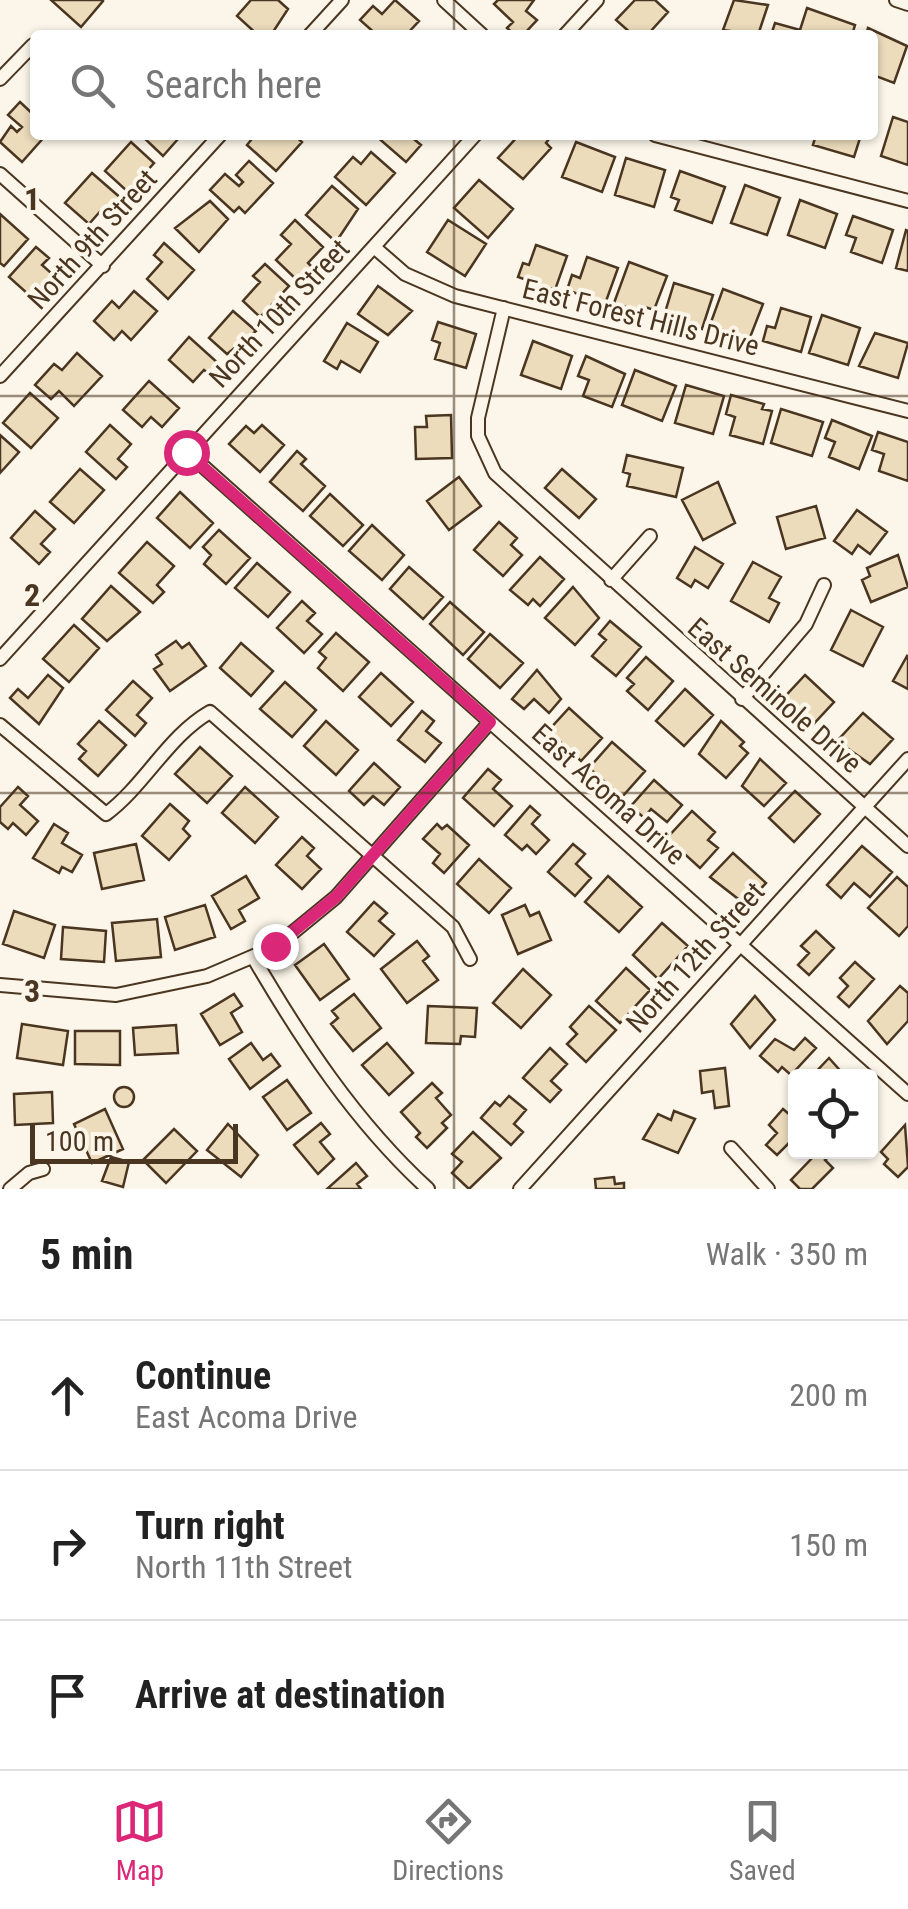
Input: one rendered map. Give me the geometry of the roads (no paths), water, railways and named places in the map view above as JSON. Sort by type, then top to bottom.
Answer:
[{"type":"street","points":[[319,0],[331,12]]},
{"type":"street","points":[[315,30],[342,0]]},
{"type":"street","points":[[444,0],[477,30]]},
{"type":"street","points":[[570,30],[597,0]]},
{"type":"street","points":[[896,0],[908,4]]},
{"type":"street","points":[[0,79],[30,49]]},
{"type":"street","name":"North 9th Street","points":[[0,376],[215,140]]},
{"type":"street","name":"North 10th Street","points":[[0,660],[470,140]]},
{"type":"street","points":[[674,140],[908,200]]},
{"type":"street","points":[[0,174],[102,266]]},
{"type":"street","name":"East Forest Hills Drive","points":[[374,247],[426,287],[908,411]]},
{"type":"street","name":"East Seminole Drive","points":[[504,308],[480,398],[478,436],[486,457],[510,491],[908,846]]},
{"type":"street","name":"East Acoma Drive","points":[[186,452],[908,1094]]},
{"type":"street","points":[[610,580],[650,536]]},
{"type":"street","points":[[742,699],[806,624],[824,585]]},
{"type":"street","points":[[0,724],[106,814],[123,802],[194,721],[210,712],[452,927],[470,959]]},
{"type":"street","points":[[0,985],[116,995],[206,976],[253,957],[312,918],[490,722]]},
{"type":"street","name":"North 12th Street","points":[[520,1189],[908,759]]},
{"type":"street","points":[[253,957],[294,1027],[344,1098],[428,1189]]},
{"type":"street","points":[[731,1148],[768,1189]]},
{"type":"street","points":[[10,1189],[29,1173],[43,1170]]}]
